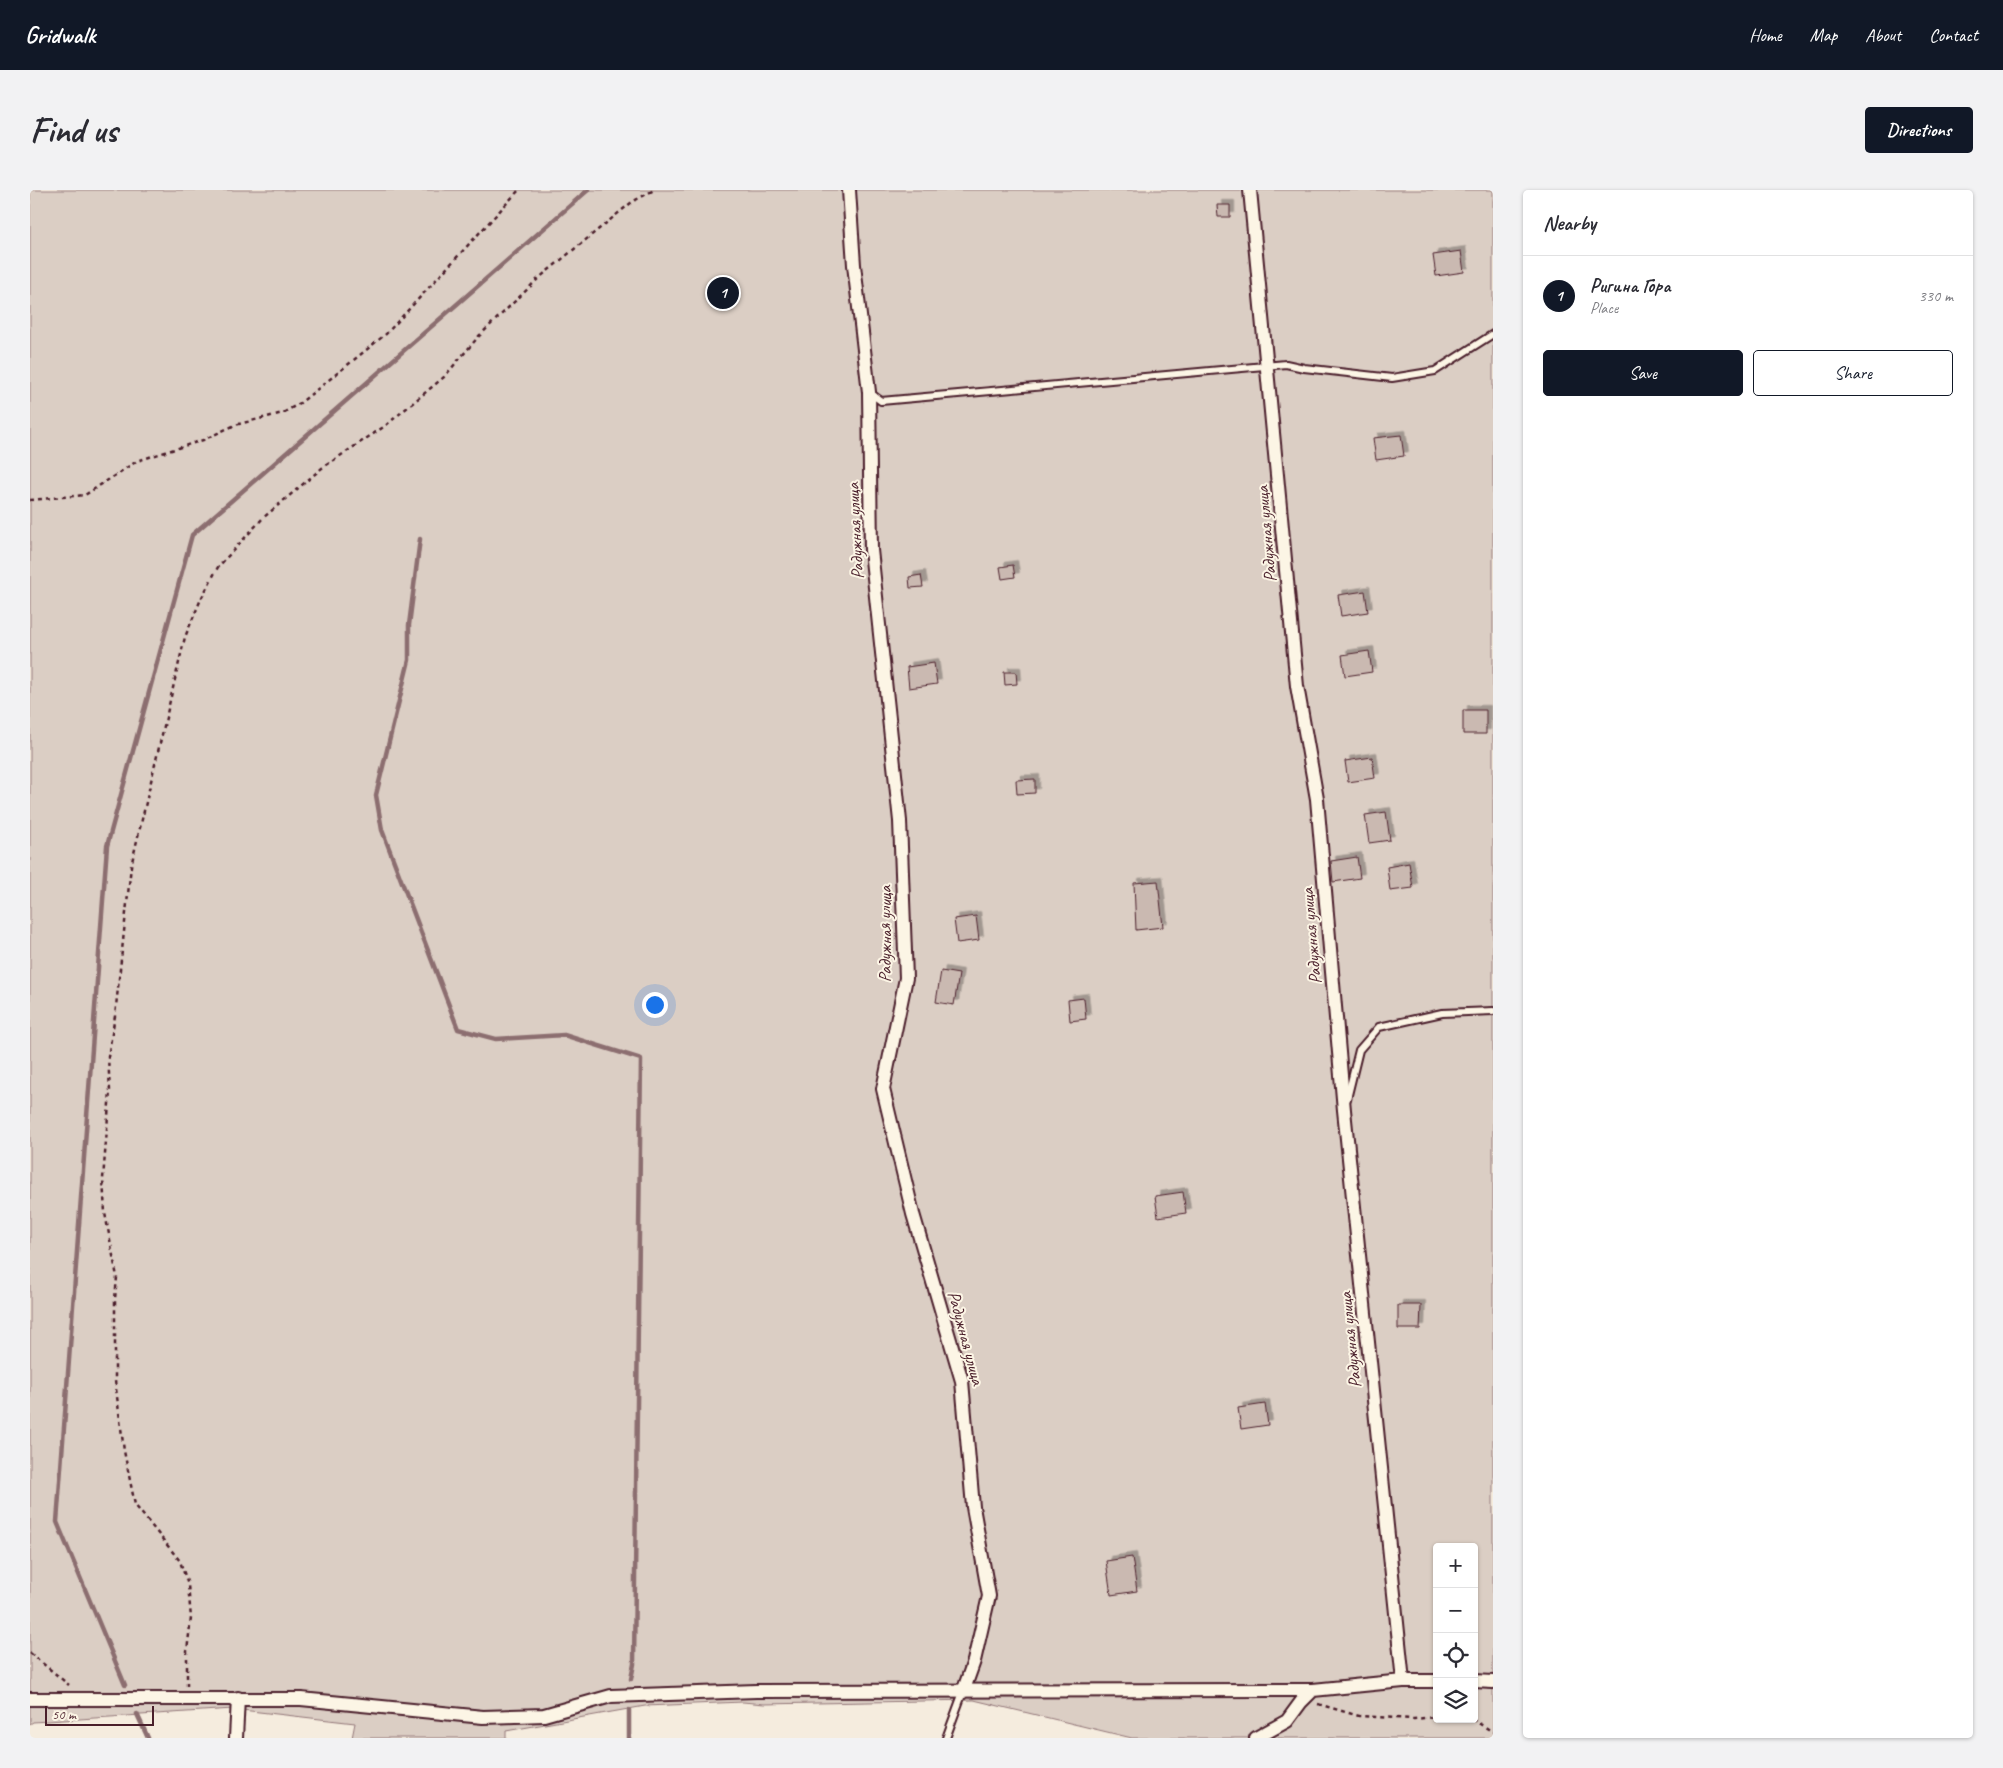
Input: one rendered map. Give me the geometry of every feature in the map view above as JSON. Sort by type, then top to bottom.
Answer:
[{"type":"street","name":"Радужная улица","points":[[849,190],[854,265],[869,392],[871,550],[900,821],[906,978],[883,1090],[913,1214],[962,1381],[974,1507],[989,1596],[974,1661],[963,1692]]},
{"type":"street","name":"Радужная улица","points":[[1250,190],[1268,364],[1297,686],[1317,799],[1344,1110],[1403,1680]]},
{"type":"street","points":[[30,1699],[301,1699],[483,1717],[544,1715],[611,1696],[756,1691],[1313,1690],[1403,1680],[1433,1681]]},
{"type":"street","points":[[1478,1681],[1493,1682]]},
{"type":"street","points":[[1256,1738],[1287,1722],[1301,1702],[1313,1690]]},
{"type":"street","points":[[236,1738],[238,1698]]},
{"type":"lane","points":[[869,392],[881,401],[1268,364],[1286,364],[1304,368],[1392,378],[1435,372],[1493,334]]},
{"type":"lane","points":[[1344,1110],[1359,1050],[1379,1027],[1442,1013],[1493,1011]]},
{"type":"lane","points":[[946,1738],[963,1692]]},
{"type":"path","points":[[30,500],[85,495],[138,460],[203,440],[235,424],[283,413],[300,403],[386,334],[520,190]]},
{"type":"path","points":[[186,1698],[187,1651],[191,1618],[188,1585],[180,1561],[135,1506],[124,1451],[115,1382],[114,1299],[117,1277],[105,1213],[103,1179],[110,1091],[108,1057],[115,1016],[131,866],[186,637],[201,599],[218,567],[263,518],[322,468],[385,426],[444,377],[479,336],[539,278],[632,202],[654,190]]},
{"type":"path","points":[[30,1653],[85,1698]]},
{"type":"path","points":[[1301,1702],[1319,1704],[1359,1716],[1414,1719],[1433,1717]]},
{"type":"path","points":[[1478,1723],[1493,1732]]},
{"type":"shaded area","points":[[30,190],[1493,190],[1493,1738],[1132,1738],[974,1700],[764,1704],[743,1702],[645,1706],[506,1731],[506,1738],[352,1738],[355,1723],[233,1709],[33,1722],[30,1724]]},
{"type":"building","points":[[1217,205],[1230,205],[1230,217],[1218,217]]},
{"type":"building","points":[[1461,251],[1464,272],[1436,276],[1433,255]]},
{"type":"building","points":[[1401,435],[1404,456],[1376,460],[1373,438]]},
{"type":"building","points":[[1013,565],[1015,577],[1002,579],[1000,567]]},
{"type":"building","points":[[921,575],[923,587],[910,588],[909,577]]},
{"type":"building","points":[[1365,591],[1368,612],[1341,616],[1338,595]]},
{"type":"building","points":[[1369,651],[1372,672],[1345,676],[1342,655]]},
{"type":"building","points":[[934,663],[937,684],[909,688],[907,667]]},
{"type":"building","points":[[1004,672],[1016,672],[1017,684],[1005,685]]},
{"type":"building","points":[[1463,710],[1486,710],[1486,734],[1463,734]]},
{"type":"building","points":[[1372,757],[1375,778],[1348,782],[1345,761]]},
{"type":"building","points":[[1035,779],[1035,793],[1017,794],[1016,780]]},
{"type":"building","points":[[1386,812],[1390,840],[1369,843],[1365,815]]},
{"type":"building","points":[[1357,857],[1360,878],[1333,882],[1331,861]]},
{"type":"building","points":[[1409,863],[1413,888],[1390,891],[1387,867]]},
{"type":"building","points":[[1158,881],[1163,927],[1136,930],[1134,883]]},
{"type":"building","points":[[976,916],[979,940],[957,943],[954,919]]},
{"type":"building","points":[[941,971],[959,974],[954,1005],[936,1002]]},
{"type":"building","points":[[1084,998],[1086,1019],[1070,1021],[1068,1000]]},
{"type":"building","points":[[1183,1192],[1186,1213],[1158,1217],[1155,1196]]},
{"type":"building","points":[[1398,1305],[1421,1305],[1420,1329],[1398,1329]]},
{"type":"building","points":[[1265,1404],[1268,1425],[1241,1429],[1238,1408]]},
{"type":"building","points":[[1132,1557],[1137,1591],[1111,1595],[1106,1561]]},
{"type":"waterway","points":[[125,1685],[57,1522],[107,846],[192,535],[588,190]]},
{"type":"waterway","points":[[420,539],[409,625],[409,660],[376,795],[382,830],[458,1029],[496,1039],[564,1035],[641,1059],[634,1664],[631,1679]]},
{"type":"waterway","points":[[629,1710],[629,1738]]},
{"type":"waterway","points":[[137,1714],[148,1738]]},
{"type":"place","name":"Ригина Гора","points":[[723,293]]}]
